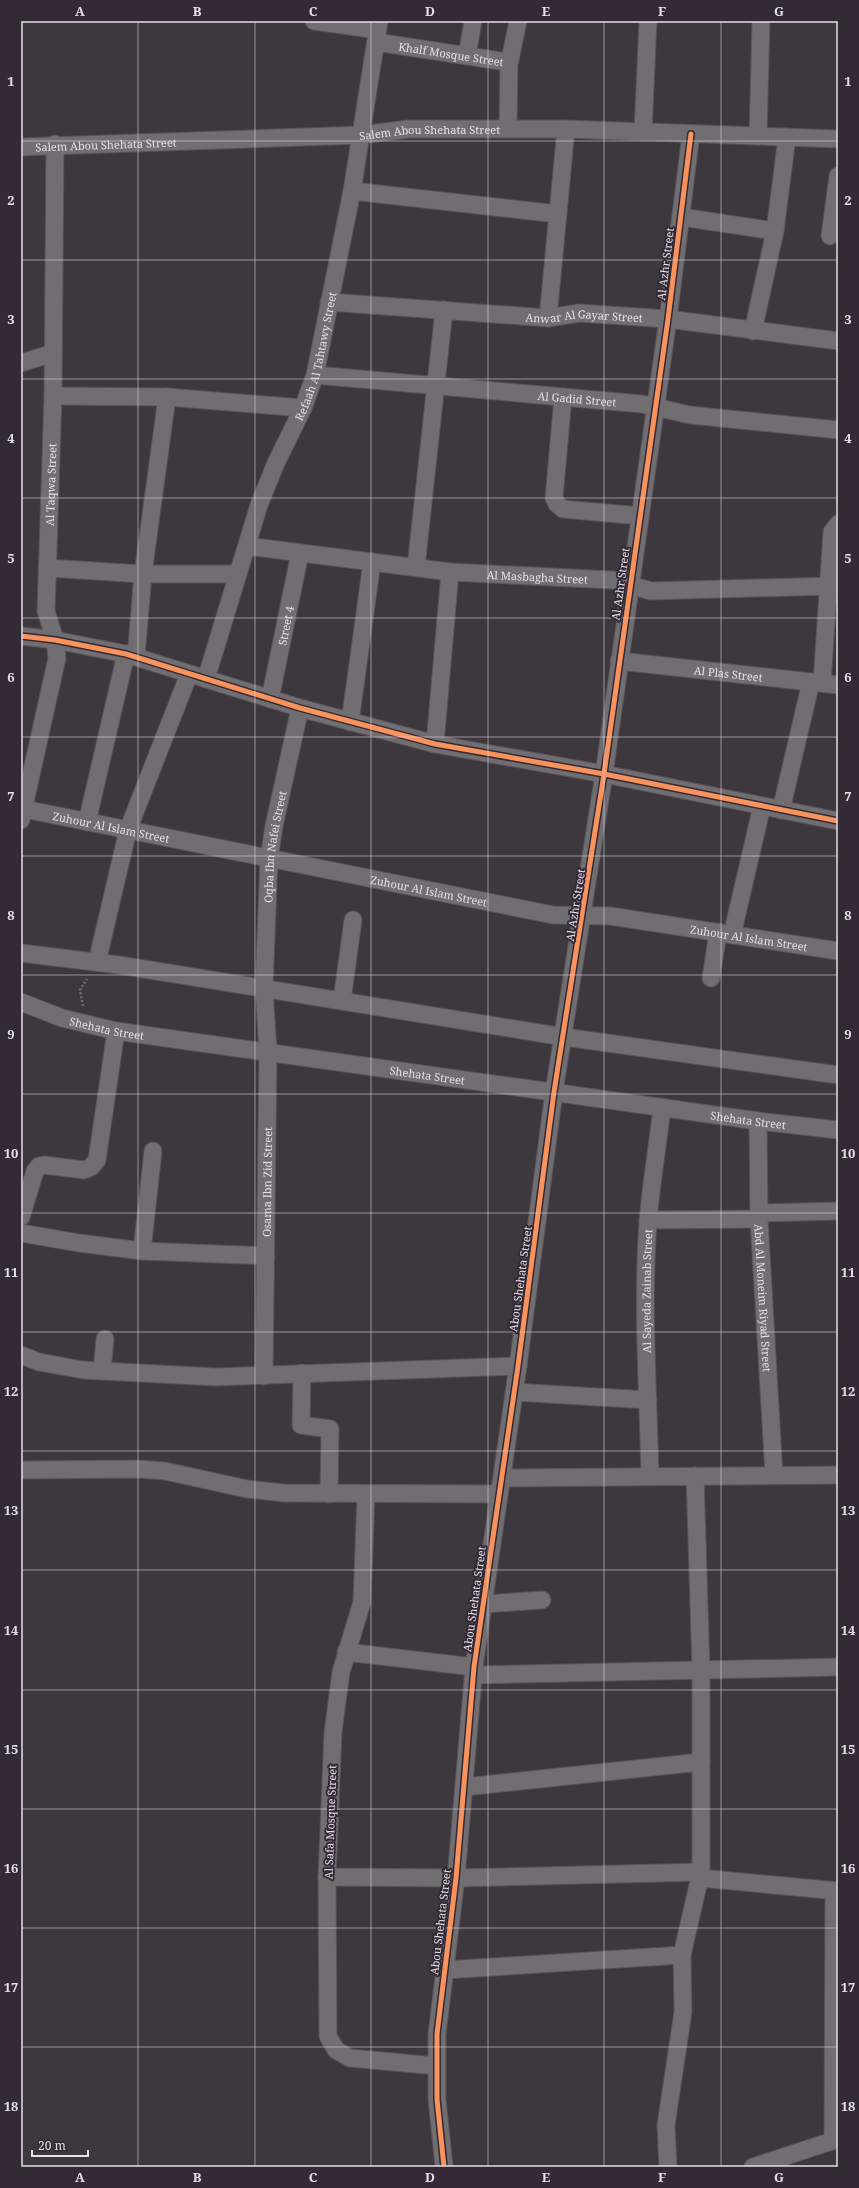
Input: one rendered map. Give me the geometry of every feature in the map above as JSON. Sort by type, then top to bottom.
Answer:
[{"type":"street","name":"Khalf Mosque Street","points":[[314,21],[378,31],[467,56],[509,61],[518,21]]},
{"type":"street","points":[[467,56],[473,21]]},
{"type":"street","points":[[643,132],[648,21]]},
{"type":"street","points":[[758,136],[761,21]]},
{"type":"street","name":"Refaah Al Tahtawy Street","points":[[206,679],[238,574],[270,477],[303,408],[315,375],[352,191],[378,31]]},
{"type":"street","points":[[508,128],[509,61]]},
{"type":"street","name":"Salem Abou Shehata Street","points":[[21,147],[55,144],[361,135],[408,129],[508,128],[838,139]]},
{"type":"street","points":[[548,318],[566,129]]},
{"type":"street","name":"Al Azhr Street","points":[[564,1037],[604,774],[656,407],[691,134]]},
{"type":"street","points":[[753,331],[775,231],[787,137]]},
{"type":"street","name":"Al Taqwa Street","points":[[22,815],[56,667],[55,640],[46,611],[53,396],[55,144]]},
{"type":"street","points":[[830,236],[838,176]]},
{"type":"street","points":[[352,191],[558,214]]},
{"type":"street","points":[[681,217],[775,231]]},
{"type":"street","name":"Anwar Al Gayar Street","points":[[329,302],[548,318],[579,313],[668,319],[838,341]]},
{"type":"street","points":[[416,568],[437,386],[444,310]]},
{"type":"street","points":[[21,363],[53,353]]},
{"type":"street","name":"Al Gadid Street","points":[[315,375],[642,404],[690,414],[838,430]]},
{"type":"street","points":[[53,396],[167,397],[303,408]]},
{"type":"street","points":[[87,822],[131,656],[167,397]]},
{"type":"street","points":[[564,397],[554,498],[557,504],[563,509],[640,516]]},
{"type":"street","points":[[781,810],[823,683],[832,532],[838,524]]},
{"type":"street","name":"Al Masbagha Street","points":[[247,546],[450,572],[612,580],[651,591],[829,586]]},
{"type":"street","name":"Street 4","points":[[270,699],[300,553]]},
{"type":"street","points":[[350,722],[372,562]]},
{"type":"street","points":[[47,568],[143,574],[238,574]]},
{"type":"street","points":[[435,744],[450,572]]},
{"type":"street","points":[[21,636],[55,640],[131,656],[300,708],[435,744],[604,774],[838,821]]},
{"type":"street","name":"Al Plas Street","points":[[619,661],[823,683]]},
{"type":"street","points":[[95,969],[128,830],[189,674]]},
{"type":"street","name":"Oqba Ibn Nafei Street","points":[[264,988],[269,859],[274,826],[300,708]]},
{"type":"street","points":[[710,978],[725,933],[762,806]]},
{"type":"street","name":"Zuhour Al Islam Street","points":[[22,815],[87,822],[553,914],[610,916],[838,951]]},
{"type":"street","points":[[342,1001],[353,920]]},
{"type":"street","points":[[21,953],[95,969],[264,988],[564,1037],[838,1075]]},
{"type":"street","name":"Osama Ibn Zid Street","points":[[264,988],[268,1051],[264,1376]]},
{"type":"street","name":"Shehata Street","points":[[21,1002],[62,1018],[116,1031],[268,1051],[758,1121],[838,1130]]},
{"type":"street","points":[[21,1218],[39,1166],[44,1165],[84,1170],[91,1168],[97,1160],[116,1031]]},
{"type":"street","name":"Abou Shehata Street","points":[[444,2167],[440,2132],[436,2066],[440,2002],[456,1878],[474,1671],[518,1366],[554,1092],[564,1037]]},
{"type":"street","name":"Al Sayeda Zainab Street","points":[[650,1476],[646,1310],[648,1220],[662,1107]]},
{"type":"street","name":"Abd Al Moneim Riyad Street","points":[[758,1121],[758,1216],[774,1475]]},
{"type":"street","points":[[142,1251],[153,1151]]},
{"type":"street","points":[[648,1220],[758,1216],[838,1211]]},
{"type":"street","points":[[21,1233],[79,1243],[142,1251],[266,1256]]},
{"type":"street","points":[[102,1371],[105,1339]]},
{"type":"street","points":[[21,1355],[39,1362],[61,1367],[102,1371],[216,1377],[518,1366]]},
{"type":"street","points":[[302,1373],[301,1425],[330,1429],[329,1494]]},
{"type":"street","points":[[514,1392],[648,1400]]},
{"type":"street","points":[[21,1470],[139,1469],[165,1471],[247,1489],[284,1493],[329,1494],[366,1494],[650,1476],[838,1475]]},
{"type":"street","points":[[668,2167],[666,2125],[683,2012],[682,1955],[701,1875],[701,1670],[695,1476]]},
{"type":"street","name":"Al Safa Mosque Street","points":[[366,1494],[362,1602],[357,1623],[346,1652],[335,1712],[327,1877],[328,2036],[336,2050],[350,2058],[436,2066]]},
{"type":"street","points":[[484,1604],[542,1600]]},
{"type":"street","points":[[346,1652],[474,1671],[701,1670],[838,1666]]},
{"type":"street","points":[[464,1787],[701,1762]]},
{"type":"street","points":[[327,1877],[456,1878],[701,1875],[836,1891],[835,2140],[753,2167]]},
{"type":"street","points":[[445,1970],[682,1955]]},
{"type":"path","points":[[91,1026],[80,997],[83,984],[95,969]]},
{"type":"cycle path","points":[[444,2167],[437,2099],[437,2034],[456,1878],[474,1667],[518,1366],[554,1092],[604,774],[668,319],[691,134]]},
{"type":"cycle path","points":[[21,636],[55,640],[126,654],[300,708],[435,744],[604,774],[838,821]]}]
